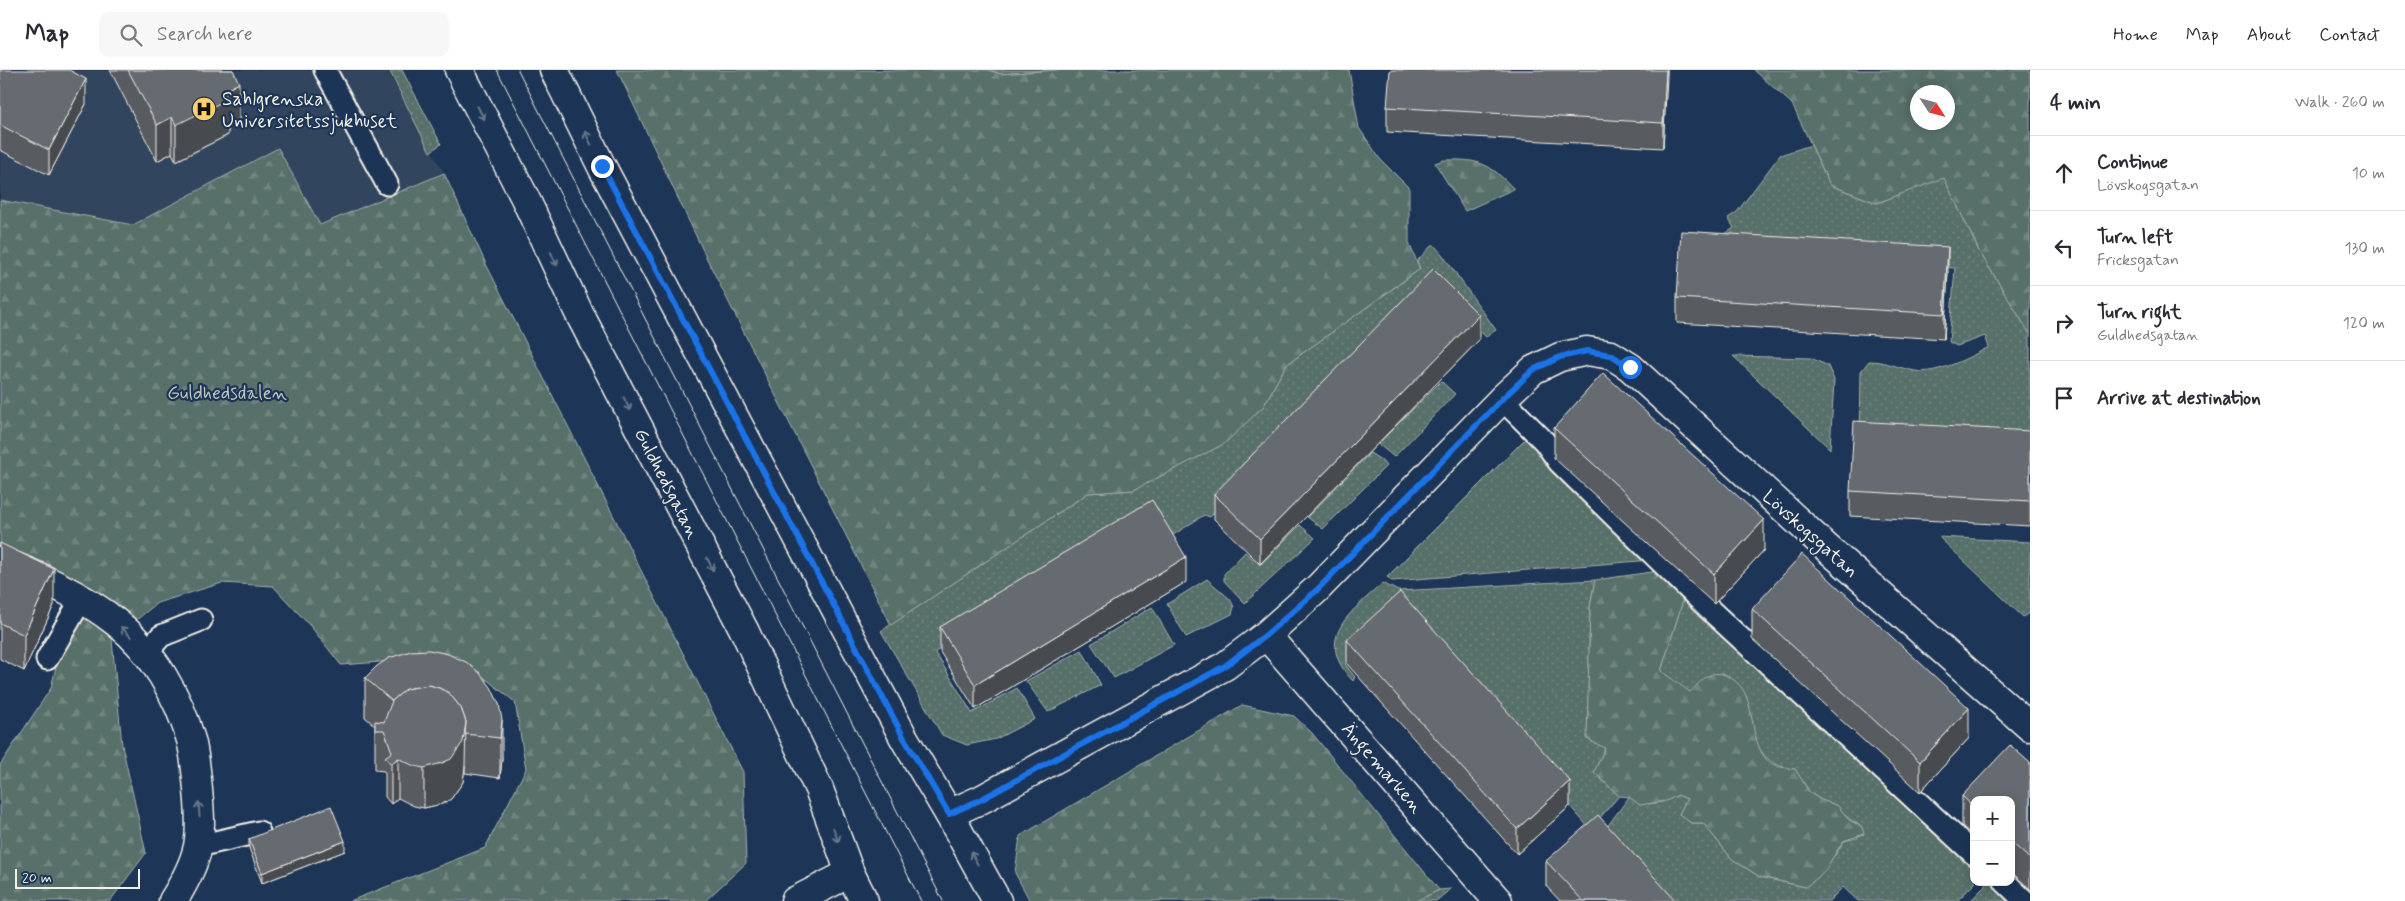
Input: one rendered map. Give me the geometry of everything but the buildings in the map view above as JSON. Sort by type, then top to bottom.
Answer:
[{"type":"street","name":"Guldhedsgatan","points":[[459,70],[525,198],[579,313],[745,632],[819,789],[850,873],[864,901]]},
{"type":"street","points":[[554,70],[606,175],[895,721],[997,901]]},
{"type":"street","name":"Lövskogsgatan","points":[[1502,399],[1533,370],[1560,357],[1587,351],[1611,355],[1630,367],[1827,548],[2030,727]]},
{"type":"street","points":[[949,814],[982,799],[1225,666],[1266,635],[1317,590],[1502,399]]},
{"type":"street","points":[[0,561],[23,569],[81,600],[118,623],[146,653],[165,681],[177,704],[191,742],[197,770],[200,825],[198,846],[188,873],[173,901]]},
{"type":"street","name":"Ängemarken","points":[[1266,635],[1498,901]]},
{"type":"street","points":[[795,901],[850,873]]},
{"type":"lane","points":[[325,70],[387,184]]},
{"type":"lane","points":[[1502,399],[1544,441],[1559,462],[1709,609],[1970,850]]},
{"type":"lane","points":[[47,659],[81,600]]},
{"type":"lane","points":[[146,653],[162,636],[201,620]]},
{"type":"lane","points":[[198,846],[259,832]]},
{"type":"lane","points":[[2009,886],[2025,901]]},
{"type":"shaded area","name":"Sahlgrenska Universitetssjukhuset","points":[[0,70],[387,70],[444,173],[319,225],[278,148],[133,225],[0,200]]},
{"type":"green space","points":[[389,70],[402,70],[441,144],[430,152]]},
{"type":"green space","points":[[617,70],[988,70],[1001,74],[1055,70],[1349,70],[1359,128],[1380,159],[1409,188],[1409,243],[1420,269],[1286,365],[1263,407],[1224,444],[1134,490],[1088,493],[891,625],[708,261]]},
{"type":"green space","points":[[989,70],[1055,70],[1001,74]]},
{"type":"green space","points":[[1754,70],[2030,70],[2030,334],[1979,251],[1944,178],[1877,203],[1830,185],[1792,104]]},
{"type":"green space","points":[[1811,145],[1830,185],[1877,203],[1944,177],[1979,251],[2030,334],[2030,449],[1860,439],[1861,371],[1869,361],[1924,372],[1943,368],[1973,356],[1989,347],[1985,336],[1957,346],[1949,342],[1955,268],[1699,251],[1734,228],[1728,218],[1737,212],[1780,155]]},
{"type":"green space","name":"Guldhedsdalen","points":[[278,148],[320,225],[444,173],[486,264],[743,772],[746,863],[705,901],[350,901],[485,848],[526,769],[515,702],[457,656],[341,665],[312,628],[273,586],[222,583],[157,603],[112,640],[122,745],[146,853],[110,901],[0,901],[0,765],[51,688],[71,603],[0,549],[0,200],[133,225]]},
{"type":"green space","points":[[1444,160],[1467,160],[1483,164],[1498,173],[1514,189],[1465,211],[1435,163]]},
{"type":"green space","points":[[1433,244],[1496,330],[1486,337],[1435,287],[1210,517],[1204,515],[1167,539],[1154,519],[935,652],[972,713],[1017,688],[1035,719],[996,739],[967,745],[942,735],[881,631],[1088,493],[1134,490],[1263,407],[1286,365],[1420,269],[1417,261]]},
{"type":"green space","points":[[1733,356],[1811,358],[1828,366],[1834,380],[1830,449]]},
{"type":"green space","points":[[1441,381],[1455,394],[1394,457],[1378,444]]},
{"type":"green space","points":[[1526,438],[1539,447],[1549,467],[1652,560],[1392,581],[1387,577]]},
{"type":"green space","points":[[1370,453],[1381,460],[1386,466],[1323,529],[1307,517]]},
{"type":"green space","points":[[1300,525],[1315,538],[1245,603],[1224,581],[1224,574],[1245,552],[1260,565]]},
{"type":"green space","points":[[1939,537],[2030,542],[2030,612],[2023,617]]},
{"type":"green space","points":[[1659,571],[1684,597],[1661,671],[1690,692],[1710,675],[1725,675],[1736,682],[1743,690],[1748,701],[1756,737],[1766,759],[1783,768],[1795,769],[1810,793],[1819,799],[1838,806],[1849,820],[1862,827],[1864,834],[1843,841],[1824,872],[1806,887],[1760,877],[1732,859],[1703,823],[1691,823],[1679,814],[1687,799],[1678,795],[1666,801],[1640,805],[1629,797],[1619,796],[1594,772],[1605,748],[1587,739],[1590,607],[1595,580]]},
{"type":"green space","points":[[1207,579],[1230,599],[1234,607],[1232,614],[1186,637],[1167,604]]},
{"type":"green space","points":[[1595,580],[1590,607],[1589,649],[1605,748],[1594,772],[1619,796],[1590,829],[1401,613],[1345,664],[1355,677],[1353,681],[1341,666],[1336,652],[1336,639],[1349,615],[1383,583],[1398,591]]},
{"type":"green space","points":[[1684,597],[1970,863],[1970,886],[1972,886],[1957,901],[1858,901],[1843,887],[1829,901],[1654,901],[1598,839],[1629,797],[1647,804],[1665,801],[1678,795],[1687,799],[1679,814],[1691,823],[1703,823],[1732,859],[1760,877],[1805,887],[1836,854],[1844,841],[1857,838],[1862,827],[1810,793],[1795,769],[1784,767],[1767,759],[1758,745],[1751,715],[1690,693],[1661,671]]},
{"type":"green space","points":[[1152,607],[1174,645],[1114,678],[1091,644]]},
{"type":"green space","points":[[1082,650],[1101,685],[1048,712],[1026,681]]},
{"type":"green space","points":[[1242,705],[1294,716],[1312,733],[1439,890],[1416,901],[1030,901],[1015,873],[1020,836]]},
{"type":"green space","points":[[1985,886],[1997,886],[2013,901],[1970,901]]},
{"type":"green space","points":[[1451,889],[1436,901],[1416,901],[1439,890]]},
{"type":"tram line","points":[[497,70],[921,901]]},
{"type":"tram line","points":[[518,70],[943,901]]},
{"type":"place","name":"Sahlgrenska Universitetssjukhuset","points":[[204,109]]},
{"type":"route","points":[[602,166],[904,738],[949,814],[982,799],[1225,666],[1266,635],[1317,590],[1502,399],[1533,370],[1560,357],[1587,351],[1611,355],[1630,367]]}]
